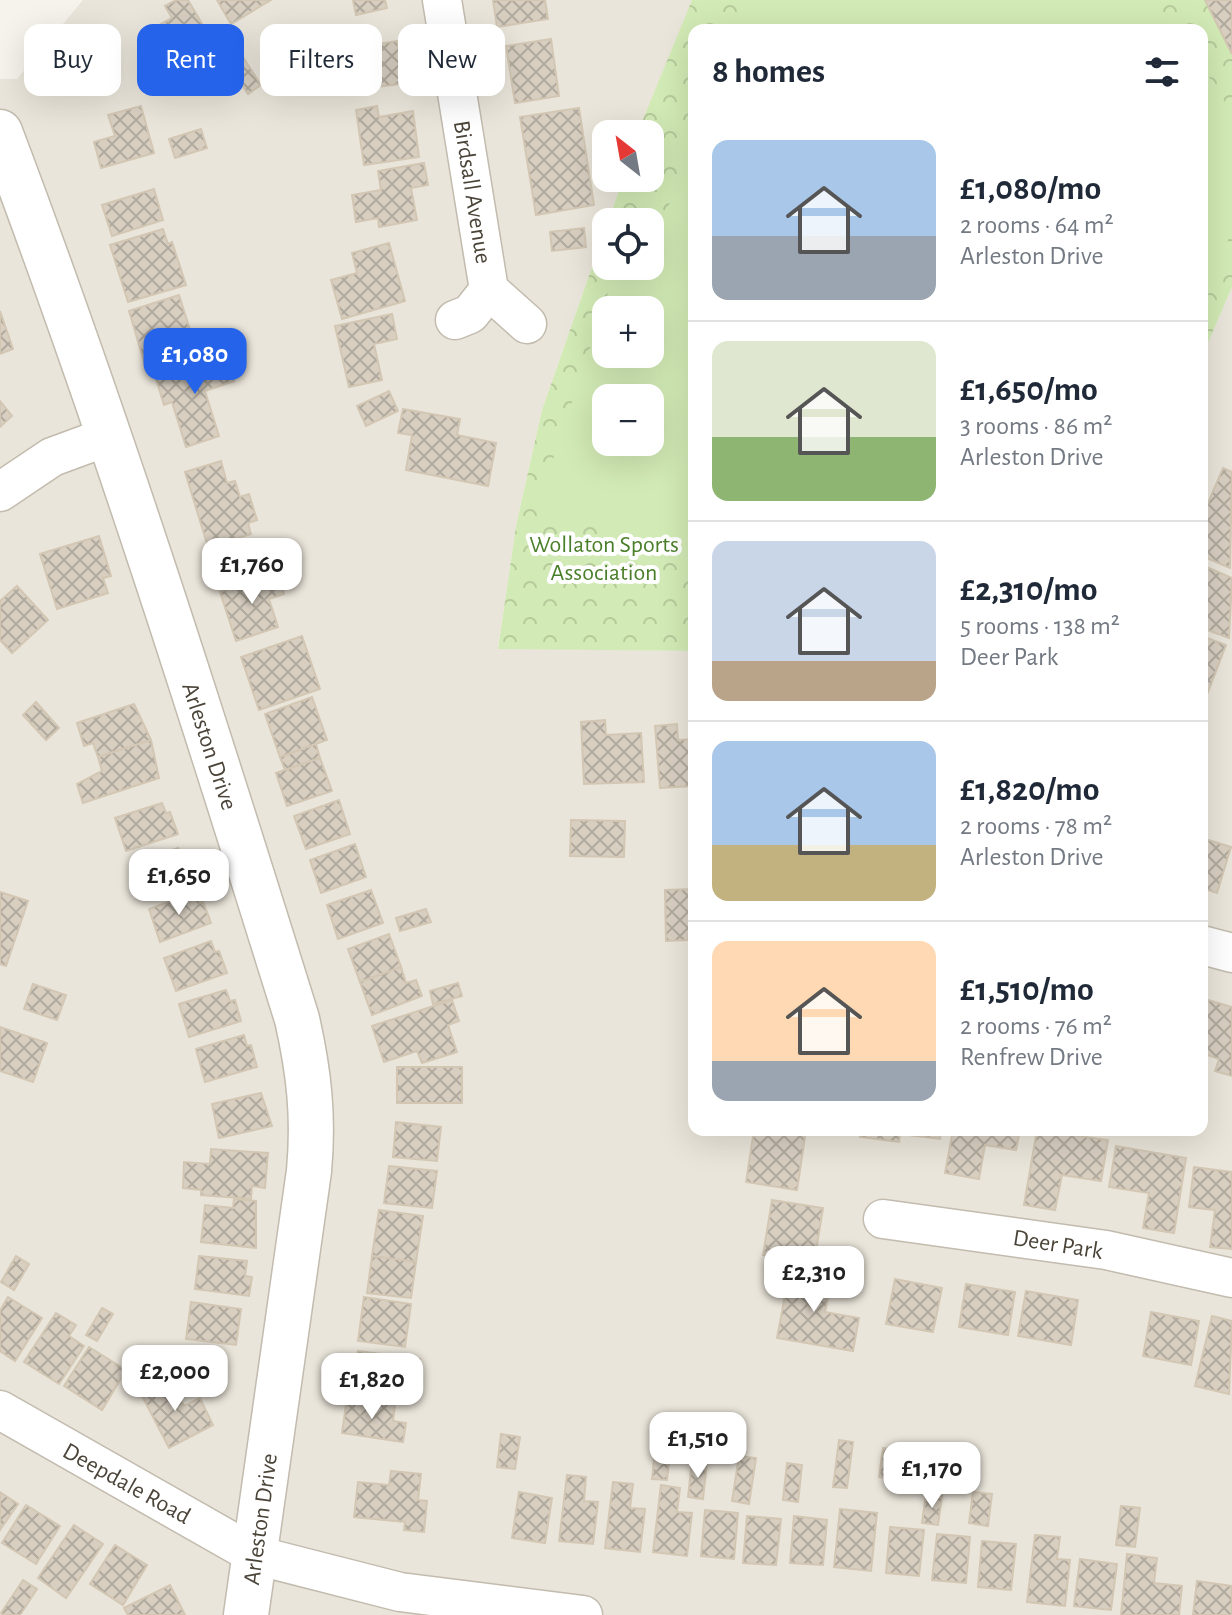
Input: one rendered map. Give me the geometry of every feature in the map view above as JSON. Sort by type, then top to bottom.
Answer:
[{"type":"street","name":"Birdsall Avenue","points":[[442,0],[489,290],[527,324]]},
{"type":"street","name":"Arleston Drive","points":[[0,132],[63,299],[109,436],[275,947],[310,1076],[313,1127],[309,1171],[246,1615]]},
{"type":"street","name":"Birdsall Avenue","points":[[455,320],[470,314],[489,290]]},
{"type":"street","points":[[0,492],[52,457],[109,436]]},
{"type":"street","points":[[1208,947],[1232,953]]},
{"type":"street","name":"Deer Park","points":[[883,1219],[1106,1250],[1232,1278]]},
{"type":"street","name":"Deepdale Road","points":[[0,1410],[255,1555],[400,1592],[583,1615]]},
{"type":"shaded area","points":[[83,0],[693,0],[643,120],[592,120],[592,192],[618,192],[613,208],[592,208],[592,267],[542,410],[516,526],[498,648],[688,651],[688,1136],[1208,1136],[1208,343],[1232,287],[1232,1615],[0,1615],[0,79],[17,79],[24,71],[24,96],[121,96],[121,24],[63,24]]},
{"type":"green space","name":"Wollaton Sports Association","points":[[692,0],[1232,0],[1232,287],[1208,343],[1208,24],[688,24],[688,651],[498,649],[516,526],[542,410],[592,267],[592,280],[664,280],[664,208],[613,208],[618,192],[664,192],[664,120],[643,120]]},
{"type":"green space","points":[[744,0],[1148,0],[1169,24],[733,24]]},
{"type":"green space","points":[[1208,75],[1232,113],[1232,229],[1208,295]]},
{"type":"green space","points":[[688,129],[688,558],[537,508],[592,342],[592,368],[664,368],[664,296],[607,296],[612,280],[664,280],[664,221]]},
{"type":"building","points":[[176,0],[188,0],[202,24],[161,24],[172,18],[165,6]]},
{"type":"building","points":[[217,0],[271,0],[231,24]]},
{"type":"building","points":[[353,0],[385,0],[387,8],[356,15]]},
{"type":"building","points":[[493,0],[545,0],[548,19],[505,26],[497,24]]},
{"type":"building","points":[[1205,0],[1232,0],[1232,54]]},
{"type":"building","points":[[551,39],[559,96],[515,103],[506,46]]},
{"type":"building","points":[[397,41],[398,84],[382,86],[382,43]]},
{"type":"building","points":[[244,59],[260,83],[248,94],[244,88]]},
{"type":"building","points":[[141,106],[154,153],[101,168],[94,142],[115,136],[108,115]]},
{"type":"building","points":[[377,106],[379,117],[413,111],[419,157],[364,165],[356,110]]},
{"type":"building","points":[[579,108],[594,205],[536,215],[520,117]]},
{"type":"building","points":[[201,129],[207,148],[175,158],[169,139]]},
{"type":"building","points":[[424,163],[428,185],[411,188],[417,220],[379,227],[378,218],[356,222],[352,195],[381,190],[378,171]]},
{"type":"building","points":[[154,189],[163,220],[112,236],[102,205]]},
{"type":"building","points":[[584,228],[586,247],[552,251],[550,232]]},
{"type":"building","points":[[163,229],[168,244],[172,242],[186,285],[128,302],[110,245]]},
{"type":"building","points":[[389,243],[405,301],[342,319],[331,280],[357,273],[352,253]]},
{"type":"building","points":[[179,295],[196,349],[145,365],[129,311]]},
{"type":"building","points":[[0,311],[13,349],[0,354]]},
{"type":"building","points":[[392,314],[397,339],[374,344],[382,380],[349,387],[335,326]]},
{"type":"building","points":[[226,354],[234,381],[205,391],[219,436],[186,447],[172,402],[164,405],[155,376]]},
{"type":"building","points":[[389,391],[398,411],[366,426],[357,406]]},
{"type":"building","points":[[0,401],[12,416],[0,427]]},
{"type":"building","points":[[403,409],[460,419],[457,435],[496,443],[488,486],[406,470],[412,435],[398,433]]},
{"type":"building","points":[[221,461],[227,483],[235,481],[240,497],[249,494],[257,520],[248,523],[251,534],[208,547],[185,472]]},
{"type":"building","points":[[1223,468],[1232,472],[1230,568],[1208,559],[1208,503]]},
{"type":"building","points":[[99,536],[111,576],[103,578],[108,593],[57,609],[40,554]]},
{"type":"building","points":[[244,549],[252,575],[217,586],[209,560]]},
{"type":"building","points":[[1208,570],[1232,578],[1229,638],[1208,630]]},
{"type":"building","points":[[277,572],[284,594],[269,599],[278,627],[236,641],[220,592]]},
{"type":"building","points":[[17,586],[48,620],[12,653],[0,640],[0,601]]},
{"type":"building","points":[[302,636],[320,689],[259,710],[241,657]]},
{"type":"building","points":[[1208,638],[1226,645],[1208,692]]},
{"type":"building","points":[[312,697],[327,740],[280,757],[265,714]]},
{"type":"building","points":[[36,702],[59,728],[46,740],[23,715]]},
{"type":"building","points":[[134,704],[151,740],[98,757],[93,743],[84,746],[77,723]]},
{"type":"building","points":[[605,720],[606,735],[641,733],[644,782],[584,784],[581,722]]},
{"type":"building","points":[[677,724],[678,740],[688,739],[688,786],[660,788],[655,726]]},
{"type":"building","points":[[151,740],[159,778],[83,803],[77,784],[102,771],[98,757]]},
{"type":"building","points":[[316,744],[320,758],[285,770],[280,757]]},
{"type":"building","points":[[320,758],[332,791],[287,806],[276,773]]},
{"type":"building","points":[[339,800],[350,834],[306,849],[294,816]]},
{"type":"building","points":[[162,803],[166,813],[170,812],[178,834],[126,851],[115,818]]},
{"type":"building","points":[[571,820],[625,821],[624,857],[570,856]]},
{"type":"building","points":[[1208,840],[1231,847],[1217,893],[1208,890]]},
{"type":"building","points":[[355,844],[366,877],[321,893],[310,860]]},
{"type":"building","points":[[178,848],[194,879],[143,897],[131,865]]},
{"type":"building","points":[[688,889],[688,940],[666,941],[665,890]]},
{"type":"building","points":[[371,890],[383,923],[338,939],[327,905]]},
{"type":"building","points":[[0,892],[28,901],[6,966],[0,964]]},
{"type":"building","points":[[195,892],[200,903],[203,901],[211,923],[160,942],[149,909]]},
{"type":"building","points":[[426,909],[431,922],[400,931],[396,918]]},
{"type":"building","points":[[389,934],[401,967],[360,982],[348,949]]},
{"type":"building","points":[[211,941],[215,952],[219,951],[227,973],[176,991],[164,958]]},
{"type":"building","points":[[401,967],[406,983],[416,980],[422,996],[372,1015],[360,982]]},
{"type":"building","points":[[458,983],[462,996],[433,1004],[430,991]]},
{"type":"building","points":[[33,984],[66,995],[57,1020],[24,1009]]},
{"type":"building","points":[[226,990],[230,1001],[235,1000],[241,1021],[189,1037],[179,1004]]},
{"type":"building","points":[[452,1000],[459,1021],[448,1025],[457,1052],[422,1063],[417,1051],[384,1062],[372,1026]]},
{"type":"building","points":[[1208,1000],[1232,1007],[1232,1076],[1215,1071],[1219,1059],[1208,1055]]},
{"type":"building","points":[[0,1027],[47,1043],[33,1082],[0,1071]]},
{"type":"building","points":[[244,1035],[247,1046],[251,1045],[257,1067],[205,1082],[196,1049]]},
{"type":"building","points":[[397,1067],[462,1067],[462,1103],[397,1103]]},
{"type":"building","points":[[261,1093],[272,1126],[219,1138],[212,1104]]},
{"type":"building","points":[[396,1122],[441,1127],[437,1161],[393,1157]]},
{"type":"building","points":[[753,1136],[805,1136],[797,1190],[746,1182]]},
{"type":"building","points":[[860,1136],[900,1136],[899,1142]]},
{"type":"building","points":[[952,1136],[1019,1136],[1016,1150],[985,1145],[979,1179],[945,1173]]},
{"type":"building","points":[[1036,1136],[1080,1136],[1108,1140],[1101,1181],[1062,1175],[1055,1210],[1024,1205]]},
{"type":"building","points":[[1116,1146],[1186,1158],[1174,1233],[1143,1228],[1149,1193],[1109,1187]]},
{"type":"building","points":[[211,1149],[268,1153],[265,1188],[252,1186],[251,1199],[201,1195],[201,1190],[183,1188],[184,1162],[210,1164]]},
{"type":"building","points":[[389,1166],[437,1171],[432,1208],[384,1203]]},
{"type":"building","points":[[1194,1167],[1232,1172],[1232,1249],[1210,1247],[1215,1210],[1189,1207]]},
{"type":"building","points":[[234,1199],[256,1201],[256,1248],[201,1242],[205,1205],[233,1208]]},
{"type":"building","points":[[772,1200],[823,1208],[814,1263],[763,1255]]},
{"type":"building","points":[[379,1210],[423,1216],[416,1262],[372,1256]]},
{"type":"building","points":[[16,1256],[29,1264],[14,1290],[1,1282]]},
{"type":"building","points":[[199,1256],[247,1261],[245,1276],[252,1277],[249,1296],[195,1289]]},
{"type":"building","points":[[372,1256],[416,1262],[411,1298],[367,1293]]},
{"type":"building","points":[[790,1269],[832,1276],[825,1312],[859,1318],[853,1351],[777,1338]]},
{"type":"building","points":[[895,1279],[942,1288],[933,1332],[886,1324]]},
{"type":"building","points":[[966,1284],[1015,1292],[1008,1335],[959,1327]]},
{"type":"building","points":[[1026,1291],[1078,1300],[1071,1345],[1018,1336]]},
{"type":"building","points":[[8,1297],[42,1318],[15,1361],[0,1351],[0,1311]]},
{"type":"building","points":[[364,1297],[411,1304],[405,1347],[358,1341]]},
{"type":"building","points":[[191,1302],[241,1309],[236,1345],[186,1339]]},
{"type":"building","points":[[102,1308],[113,1314],[97,1341],[86,1335]]},
{"type":"building","points":[[1151,1312],[1199,1321],[1191,1365],[1143,1356]]},
{"type":"building","points":[[56,1313],[76,1325],[69,1336],[84,1346],[59,1384],[24,1362]]},
{"type":"building","points":[[1212,1316],[1232,1321],[1229,1394],[1195,1386]]},
{"type":"building","points":[[89,1347],[126,1370],[102,1410],[64,1386]]},
{"type":"building","points":[[192,1350],[222,1354],[217,1383],[188,1379]]},
{"type":"building","points":[[358,1351],[420,1359],[415,1397],[352,1388]]},
{"type":"building","points":[[169,1377],[184,1406],[200,1398],[213,1425],[169,1448],[140,1392]]},
{"type":"building","points":[[347,1398],[395,1405],[393,1421],[406,1423],[403,1442],[342,1433]]},
{"type":"building","points":[[501,1434],[520,1437],[515,1469],[497,1467]]},
{"type":"building","points":[[656,1439],[671,1441],[667,1480],[652,1479]]},
{"type":"building","points":[[839,1440],[853,1442],[847,1488],[833,1487]]},
{"type":"building","points":[[883,1448],[901,1450],[898,1479],[879,1477]]},
{"type":"building","points":[[739,1456],[756,1458],[749,1504],[732,1501]]},
{"type":"building","points":[[692,1461],[707,1462],[703,1499],[688,1497]]},
{"type":"building","points":[[787,1463],[802,1465],[798,1502],[783,1500]]},
{"type":"building","points":[[391,1471],[421,1474],[418,1500],[427,1501],[424,1532],[404,1530],[405,1522],[354,1517],[358,1482],[389,1485]]},
{"type":"building","points":[[567,1475],[586,1477],[584,1501],[598,1502],[593,1544],[559,1541]]},
{"type":"building","points":[[613,1482],[633,1484],[630,1508],[645,1509],[640,1552],[605,1548]]},
{"type":"building","points":[[661,1485],[680,1488],[677,1512],[692,1513],[687,1556],[653,1552]]},
{"type":"building","points":[[0,1492],[18,1504],[0,1530]]},
{"type":"building","points":[[519,1492],[552,1498],[545,1543],[512,1538]]},
{"type":"building","points":[[973,1492],[992,1494],[988,1526],[969,1523]]},
{"type":"building","points":[[926,1494],[942,1496],[938,1525],[922,1523]]},
{"type":"building","points":[[26,1505],[60,1526],[36,1564],[2,1543]]},
{"type":"building","points":[[1121,1506],[1140,1508],[1135,1547],[1116,1545]]},
{"type":"building","points":[[840,1509],[877,1513],[871,1571],[834,1567]]},
{"type":"building","points":[[705,1510],[738,1513],[734,1559],[701,1556]]},
{"type":"building","points":[[747,1516],[781,1519],[776,1565],[743,1563]]},
{"type":"building","points":[[794,1516],[827,1520],[823,1565],[790,1563]]},
{"type":"building","points":[[74,1525],[103,1544],[66,1598],[38,1578]]},
{"type":"building","points":[[890,1527],[924,1530],[919,1576],[886,1573]]},
{"type":"building","points":[[937,1534],[970,1537],[966,1583],[932,1580]]},
{"type":"building","points":[[1035,1535],[1060,1537],[1057,1559],[1070,1560],[1065,1606],[1027,1602]]},
{"type":"building","points":[[982,1541],[1016,1544],[1011,1590],[978,1587]]},
{"type":"building","points":[[115,1545],[147,1565],[123,1605],[90,1584]]},
{"type":"building","points":[[1127,1554],[1157,1558],[1154,1583],[1182,1586],[1179,1615],[1121,1615]]},
{"type":"building","points":[[1080,1559],[1117,1564],[1111,1610],[1074,1606]]},
{"type":"building","points":[[23,1580],[37,1589],[20,1615],[3,1615],[1,1613]]},
{"type":"building","points":[[1197,1581],[1232,1586],[1232,1615],[1193,1615]]},
{"type":"building","points":[[170,1585],[185,1615],[128,1615],[124,1608]]}]
